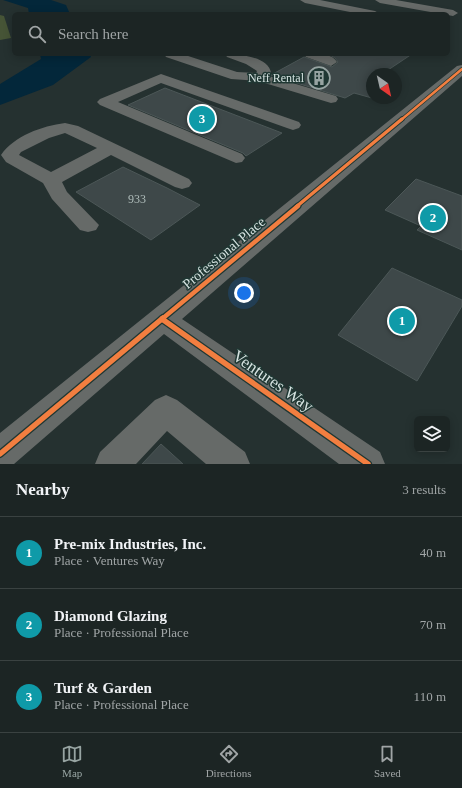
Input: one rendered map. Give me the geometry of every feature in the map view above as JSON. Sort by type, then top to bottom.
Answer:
[{"type":"street","points":[[305,0],[366,12]]},
{"type":"street","points":[[361,11],[381,0],[454,12]]},
{"type":"street","points":[[176,56],[236,76],[260,77],[331,99]]},
{"type":"street","points":[[237,56],[251,61],[264,70],[264,73],[260,77]]},
{"type":"street","points":[[315,56],[331,62]]},
{"type":"street","name":"Professional Place","points":[[0,454],[462,69]]},
{"type":"street","points":[[236,158],[105,102],[161,78],[293,125]]},
{"type":"street","points":[[88,225],[59,195],[51,180],[12,158],[10,155],[11,151],[51,131],[66,127],[182,183]]},
{"type":"street","points":[[51,180],[111,148]]},
{"type":"street","name":"Ventures Way","points":[[162,318],[368,464]]},
{"type":"street","points":[[112,464],[166,410],[232,464]]},
{"type":"green space","points":[[0,15],[4,16],[11,38],[0,40]]},
{"type":"water","points":[[3,0],[51,0],[66,5],[69,12],[29,12],[28,8]]},
{"type":"water","points":[[40,56],[91,57],[53,85],[0,105],[0,84],[41,59]]},
{"type":"building","points":[[332,56],[409,56],[391,68],[366,68],[366,96],[354,93],[345,98],[271,75],[304,57],[332,67],[338,62]]},
{"type":"building","points":[[165,88],[282,133],[246,156],[243,153],[128,105]]},
{"type":"building","points":[[123,167],[200,205],[151,240],[76,192]]},
{"type":"building","points":[[416,179],[462,196],[462,250],[417,230],[421,226],[385,210]]},
{"type":"building","points":[[392,268],[462,300],[462,306],[417,381],[338,335]]},
{"type":"building","points":[[161,444],[183,464],[142,464]]},
{"type":"cycle path","points":[[0,454],[462,69]]},
{"type":"cycle path","points":[[162,319],[368,464]]},
{"type":"place","name":"Neff Rental","points":[[319,78]]},
{"type":"place","name":"Turf & Garden","points":[[202,119]]},
{"type":"place","name":"Diamond Glazing","points":[[433,218]]},
{"type":"place","name":"Pre-mix Industries, Inc.","points":[[402,321]]}]
